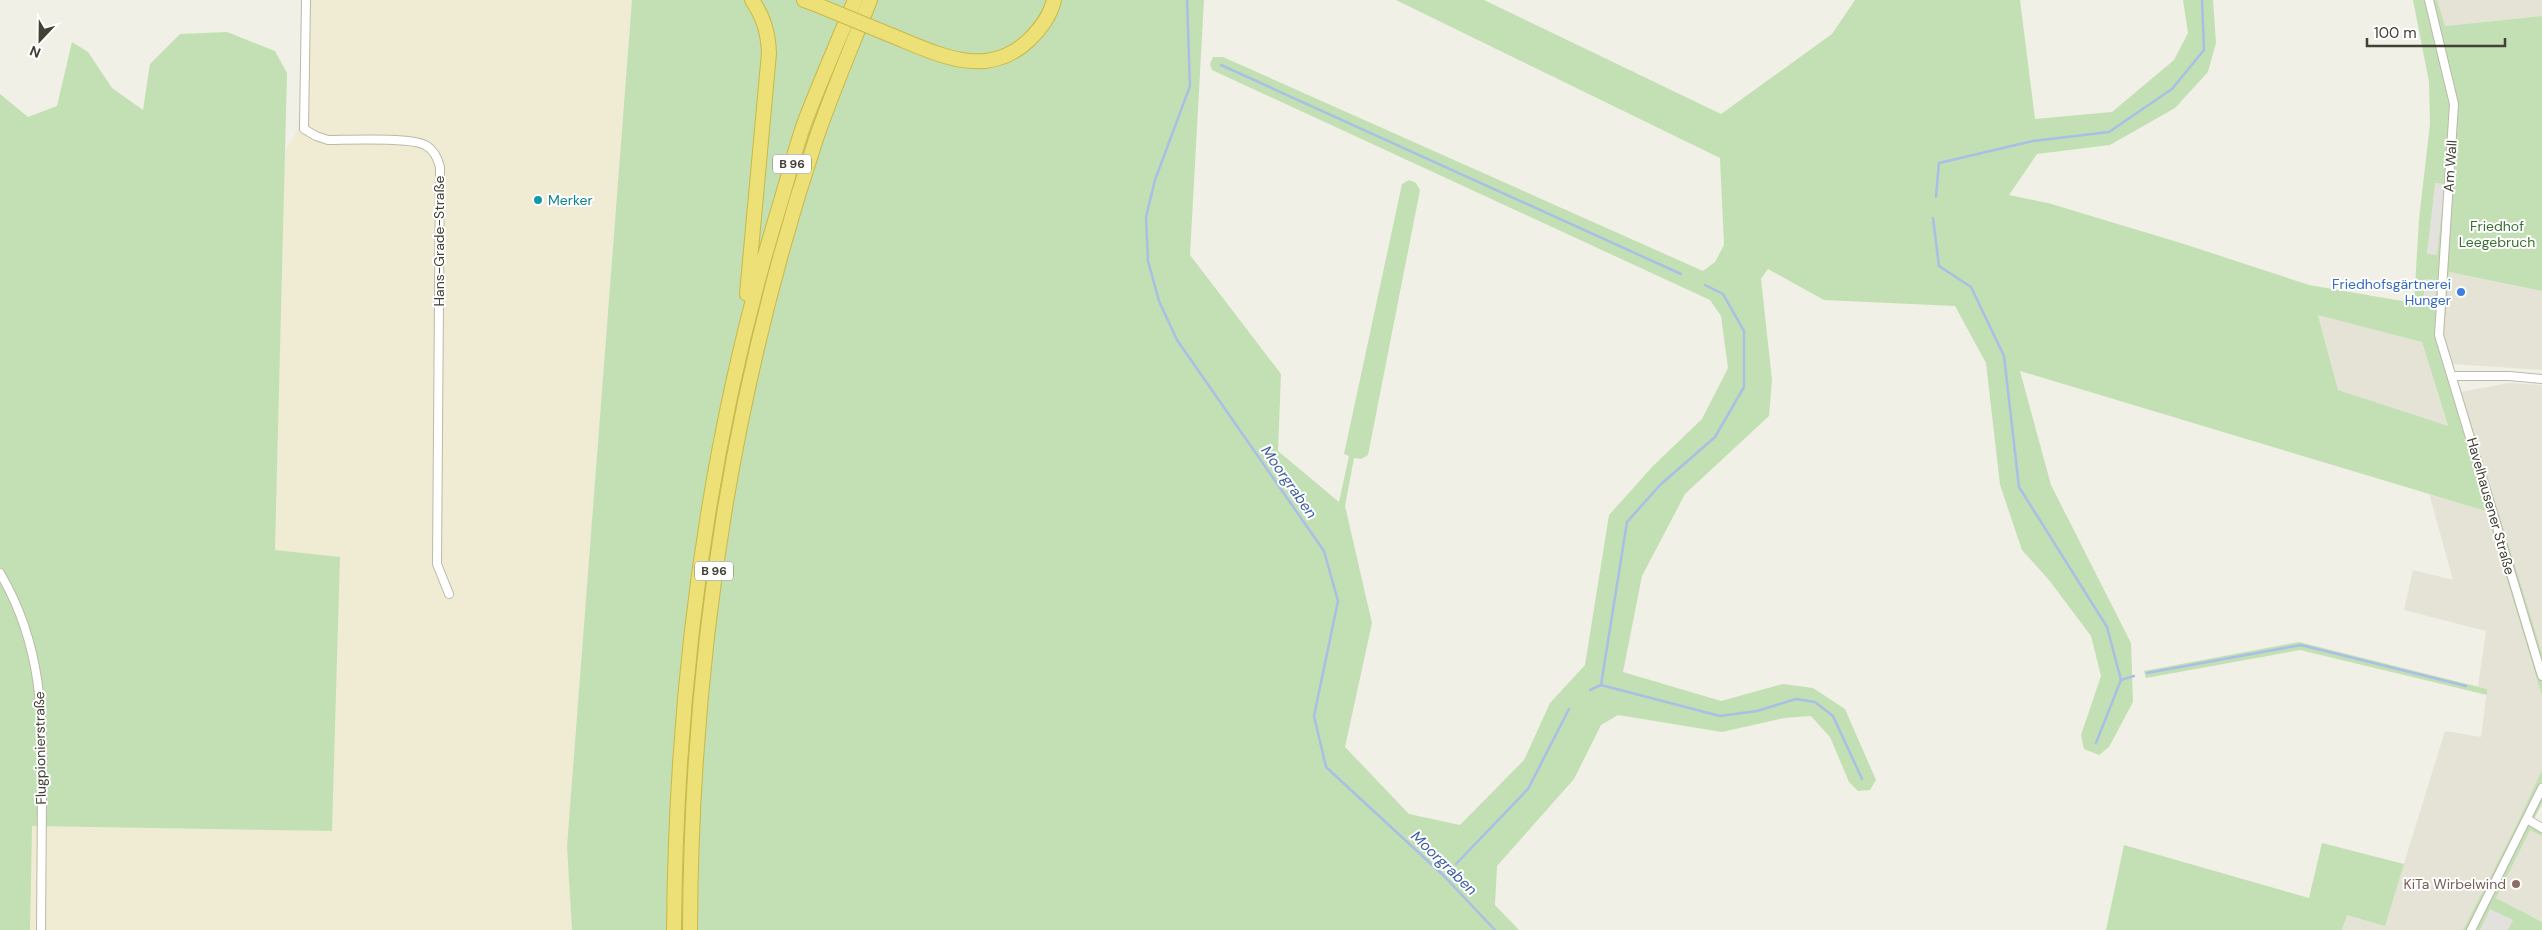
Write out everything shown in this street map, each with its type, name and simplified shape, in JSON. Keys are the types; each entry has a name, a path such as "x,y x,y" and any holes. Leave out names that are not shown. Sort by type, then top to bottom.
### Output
{"highway":[{"path":"744,332 769,53 768,34 763,16 752,0"},
{"path":"804,0 888,34 959,59 977,62 993,61 1010,54 1036,33 1049,16 1054,0"},
{"name":"B 96","path":"674,930 681,746 693,610 726,415 744,332 764,257 804,125 855,0"},
{"name":"B 96","path":"690,930 696,747 708,613 740,417 769,298 817,136 870,0"}],"street":[{"name":"Hans-Grade-Straße","path":"306,0 304,129 328,140 408,141 424,144 435,153 440,166 437,564 449,594"},
{"name":"Am Wall","path":"2429,0 2454,104 2439,335"},
{"name":"Havelhausener Straße","path":"2439,335 2542,676"},
{"path":"2452,376 2509,376 2542,379"},
{"name":"Flugpionierstraße","path":"0,574 21,614 32,649 40,694 42,759 41,930"},
{"path":"2471,930 2542,788"},
{"path":"2527,819 2542,828"}],"shaded area":[{"path":"306,0 632,0 567,846 572,930 30,930 31,826 332,831 340,558 275,550 285,151 298,129"},
{"path":"2437,0 2542,0 2542,16 2444,26"},
{"path":"2435,183 2445,184 2437,255 2427,254"},
{"path":"2449,272 2542,291 2542,370 2453,364 2444,336"},
{"path":"2425,279 2437,280 2435,306 2423,305"},
{"path":"2318,314 2422,342 2448,427 2338,390"},
{"path":"2509,383 2542,385 2542,653 2460,392"},
{"path":"2429,493 2486,511 2542,696 2542,770 2463,930 2342,930 2347,915 2385,925 2445,731 2481,737 2487,689 2478,687 2486,631 2404,610 2413,570 2453,580"},
{"path":"2530,829 2542,836 2542,922 2496,898"},
{"path":"2490,909 2513,920 2508,930 2480,930"}],"green space":[{"name":"Friedhof Leegebruch","path":"632,0 1204,0 1190,255 1281,374 1278,451 1339,502 1349,456 1344,454 1402,184 1409,180 1416,183 1420,190 1368,455 1361,459 1354,458 1345,506 1372,623 1345,747 1409,814 1460,825 1524,760 1550,703 1585,665 1609,515 1653,466 1702,419 1728,368 1721,316 1710,300 1212,70 1210,64 1213,57 1223,57 1703,271 1715,262 1724,245 1720,158 1396,0 1484,0 1721,114 1832,34 1855,0 2020,0 2035,119 2112,112 2174,60 2188,33 2183,0 2213,0 2216,43 2208,72 2175,108 2110,145 2037,154 2009,195 2048,203 2184,244 2309,285 2414,303 2419,219 2430,124 2429,82 2413,0 2437,0 2445,26 2542,16 2542,291 2449,272 2444,336 2542,653 2542,696 2486,511 2020,371 2051,485 2131,643 2133,702 2109,747 2099,755 2084,749 2081,735 2101,676 2091,636 2049,580 2022,550 2000,485 1986,363 1955,306 1824,300 1768,269 1761,279 1772,380 1769,416 1685,494 1642,576 1623,672 1721,701 1783,684 1813,688 1845,709 1876,780 1870,790 1858,791 1849,782 1830,737 1811,716 1784,718 1722,732 1618,715 1601,725 1574,779 1497,866 1495,905 1519,930 572,930 567,846","holes":["2318,315 2422,342 2448,426 2338,390"]},
{"path":"227,32 275,51 287,73 275,550 340,557 332,831 32,826 30,930 0,930 0,94 28,117 57,106 72,42 88,52 112,88 143,110 150,64 180,34"},
{"path":"2299,642 2487,689 2487,695 2300,650 2146,678 2144,671"},
{"path":"2542,770 2542,804 2534,819 2542,824 2542,836 2530,830 2496,898 2542,922 2542,930 2463,930 2517,824"},
{"path":"2322,843 2404,864 2385,926 2347,915 2342,930 2106,930 2124,845 2309,898"}],"waterway":[{"name":"Moorgraben","path":"1187,0 1190,86 1155,180 1146,217 1148,261 1159,301 1177,340 1324,551 1338,601 1314,716 1326,767 1444,876 1495,930"},
{"path":"1936,197 1939,163 2033,141 2109,132 2172,89 2204,50 2202,0"},
{"path":"1221,65 1681,274"},
{"path":"1933,218 1939,266 1971,287 2004,356 2019,487 2107,627 2121,680 2096,743"},
{"path":"1590,690 1601,685 1627,522 1660,485 1715,437 1744,387 1744,331 1723,294 1705,285"},
{"path":"2147,673 2301,645 2466,686"},
{"path":"2121,680 2134,676"},
{"path":"1601,685 1720,716 1757,711 1796,699 1815,702 1833,716 1862,779"},
{"path":"1456,864 1528,789 1569,709"}],"place":[{"name":"Merker","path":"538,200"},
{"name":"Friedhofsgärtnerei Hunger","path":"2461,292"},
{"name":"KiTa Wirbelwind","path":"2516,884"}]}
